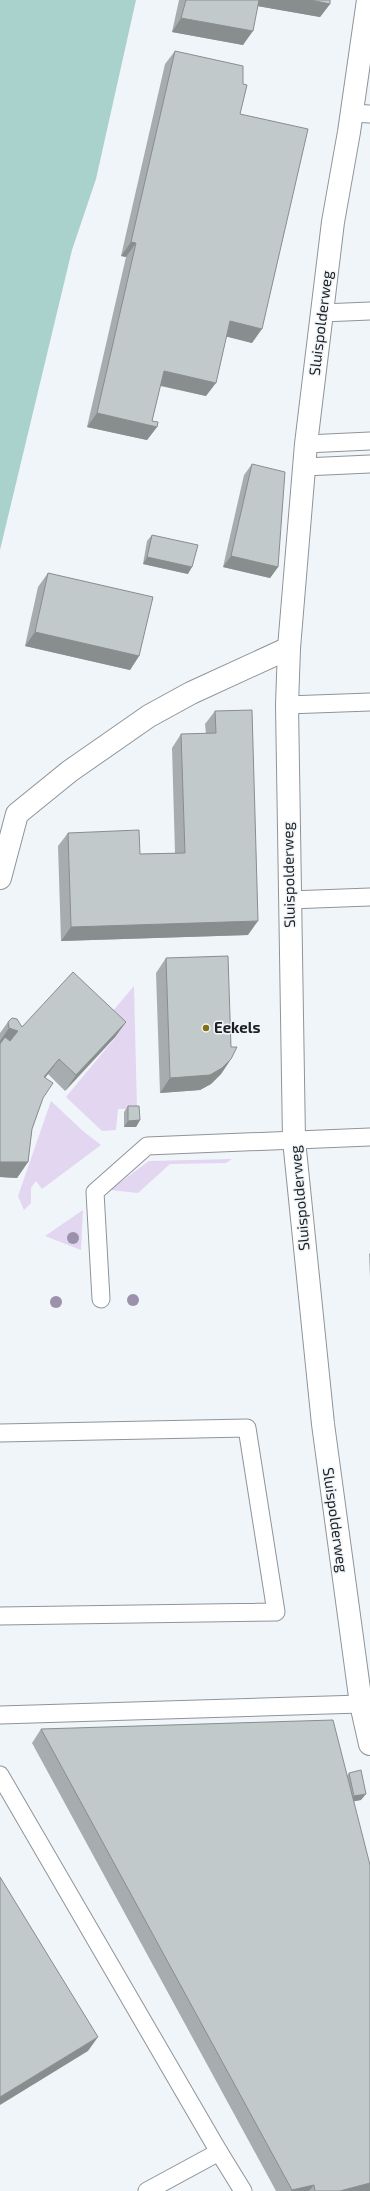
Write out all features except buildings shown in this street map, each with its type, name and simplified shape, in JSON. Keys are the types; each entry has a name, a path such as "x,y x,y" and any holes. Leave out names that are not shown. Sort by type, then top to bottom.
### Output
{"street":[{"name":"Sluispolderweg","path":"368,0 361,113 333,222 306,444 290,648 288,706 289,900 294,1140 323,1424 361,1704 370,1744"},
{"path":"0,878 17,814 70,770 149,716 191,693 290,648"}],"lane":[{"path":"322,313 370,311"},
{"path":"306,444 370,441"},
{"path":"304,467 370,464"},
{"path":"288,706 370,702"},
{"path":"289,900 370,897"},
{"path":"101,1299 95,1192 147,1146 370,1137"},
{"path":"0,1433 247,1428 276,1612 0,1616"},
{"path":"0,1715 361,1704"},
{"path":"0,1775 243,2191"},
{"path":"147,2191 219,2152"}],"shaded area":[{"path":"0,0 136,0 96,179 72,250 0,550"},
{"path":"134,986 137,1109 118,1109 116,1130 102,1131 66,1097 114,1039 101,1025"},
{"path":"51,1101 83,1131 101,1145 42,1189 36,1181 31,1188 31,1203 24,1210 18,1196"},
{"path":"232,1159 226,1163 170,1164 138,1193 110,1190 149,1161"},
{"path":"83,1210 81,1250 45,1236"}],"place":[{"name":"Eekels","path":"206,1028"}]}
